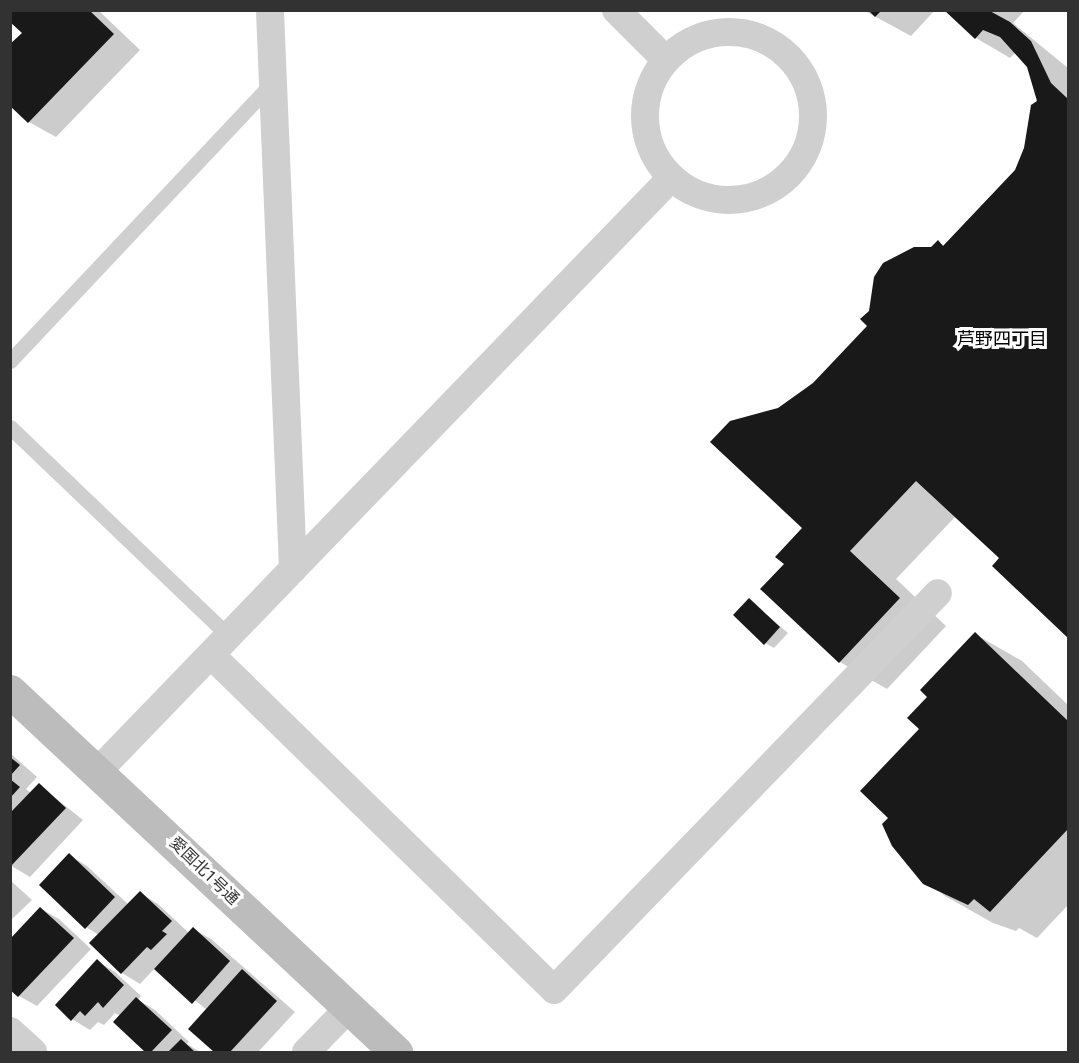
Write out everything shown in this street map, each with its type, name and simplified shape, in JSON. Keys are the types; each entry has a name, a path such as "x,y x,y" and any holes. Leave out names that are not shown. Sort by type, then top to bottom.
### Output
{"street":[{"path":"270,10 271,84 293,569"},
{"path":"616,10 665,59"},
{"path":"732,31 766,39 793,60 810,89 814,119 808,147 791,174 769,191 731,201 701,196 671,178 650,147 644,118 650,83 665,59 696,37 732,31"},
{"path":"99,770 671,178"},
{"path":"221,646 554,990 938,593"},
{"name":"愛国北1号通","path":"10,691 99,770 396,1053"},
{"path":"306,1053 348,1009"},
{"path":"10,1031 33,1053"}],"lane":[{"path":"10,361 271,84"},
{"path":"10,427 221,646"}],"building":[{"path":"10,10 89,10 114,34 28,123 10,106 10,44 22,33 10,22"},
{"path":"868,10 882,10 875,17"},
{"path":"944,10 988,10 1010,22 1031,41 1051,83 1068,99 1068,638 992,566 999,558 916,481 850,551 900,598 839,663 760,589 784,564 775,557 802,528 710,442 730,421 778,408 813,383 867,326 860,319 869,311 874,277 883,263 914,247 931,247 938,240 943,246 1015,170 1024,148 1031,105 1037,101 1027,67 1000,37 983,30 975,39"},
{"path":"749,598 780,627 764,645 733,615"},
{"path":"975,632 1068,721 1068,829 990,912 974,899 968,905 923,884 892,846 882,824 888,818 860,791 919,729 907,718 927,697 920,690"},
{"path":"10,757 20,765 10,776"},
{"path":"10,779 20,787 10,798"},
{"path":"39,783 66,808 10,867 10,813"},
{"path":"69,853 115,897 85,929 39,885"},
{"path":"140,891 172,921 162,931 167,934 151,950 147,947 121,974 89,943"},
{"path":"40,907 74,938 18,997 10,990 10,939"},
{"path":"193,927 230,961 192,1004 154,969"},
{"path":"97,959 124,985 103,1008 98,1002 85,1016 80,1011 71,1021 55,1005"},
{"path":"242,969 277,1001 230,1052 214,1052 188,1029"},
{"path":"136,997 172,1030 151,1052 145,1052 113,1022"},
{"path":"181,1039 195,1052 168,1052"}],"district":[{"name":"芦野四丁目","path":"1002,339"}]}
